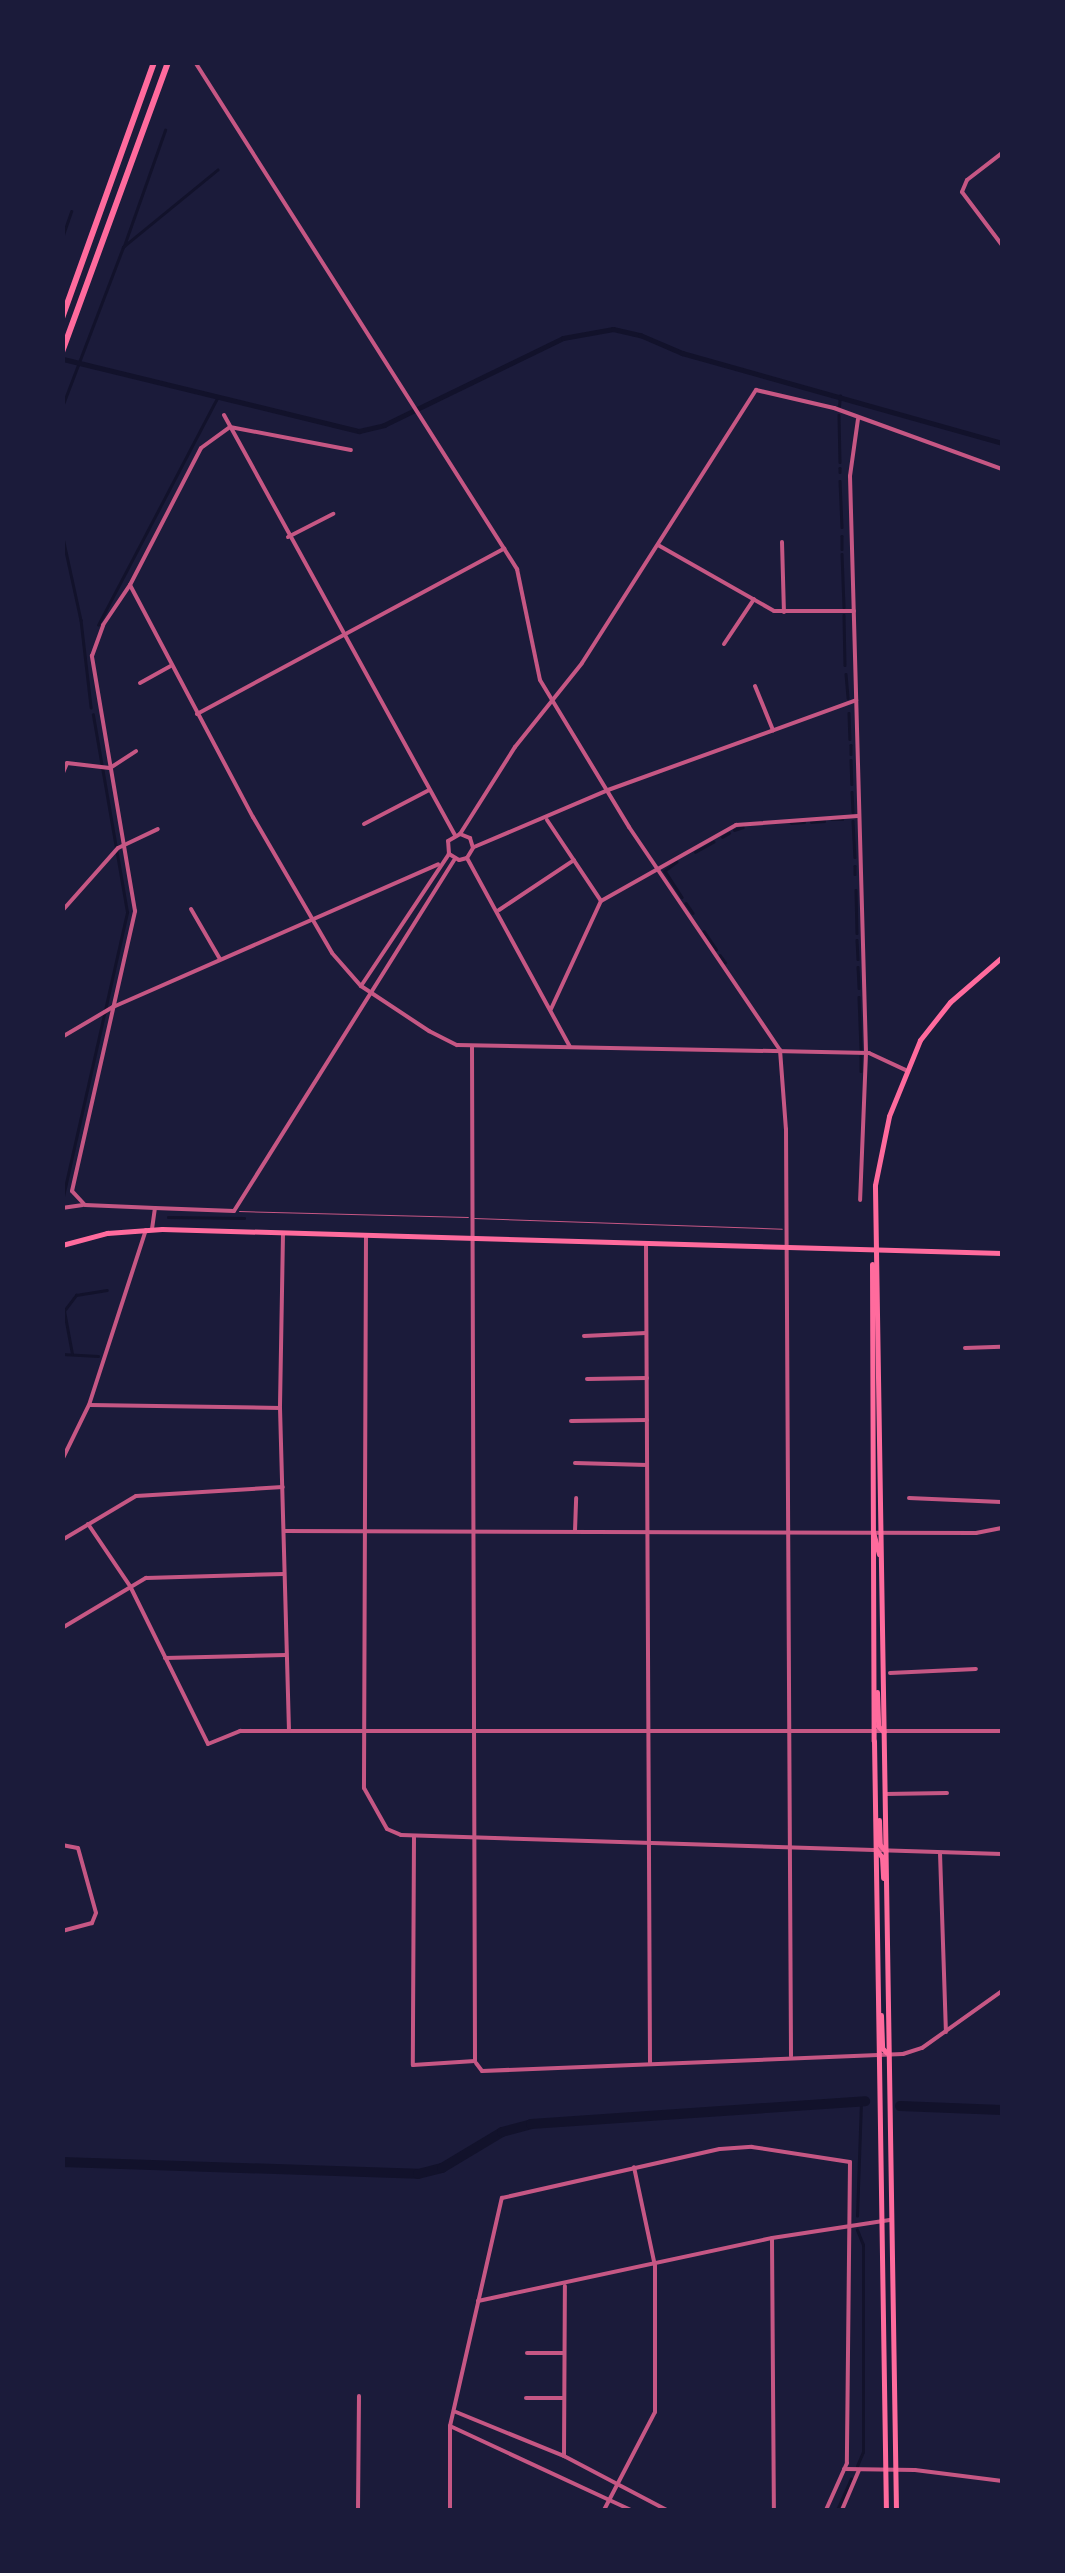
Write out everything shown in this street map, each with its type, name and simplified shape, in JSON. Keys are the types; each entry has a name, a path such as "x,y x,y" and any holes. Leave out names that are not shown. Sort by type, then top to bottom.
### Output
{"highway":[{"path":"62,318 154,62"},
{"path":"62,352 168,62"}],"main road":[{"path":"892,2511 884,2412 872,1531 874,1249 879,1156 904,1070 926,1031 950,1002 1002,957"},
{"path":"62,1246 149,1230 1002,1254"},
{"path":"874,1249 883,1591 892,2511"},
{"path":"872,1477 876,1526 882,1532"},
{"path":"872,1531 879,1542 883,1591"},
{"path":"874,1674 878,1726 884,1732"},
{"path":"874,1732 881,1737 885,1791"},
{"path":"876,1792 880,1846 886,1851"},
{"path":"876,1851 882,1857 886,1911"},
{"path":"878,1993 882,2048 888,2053"},
{"path":"878,2053 885,2060 888,2106"},
{"path":"881,2220 888,2228 891,2274"},
{"path":"884,2412 889,2460 894,2470"}],"street":[{"path":"195,62 521,577 534,669 659,870 780,1050 785,1080 790,1530 791,2056"},
{"path":"1002,152 967,180 962,192 1002,245"},
{"path":"62,1208 85,1205 234,1211 372,994 452,857 448,841 458,834 550,697 582,663 756,390 834,408 940,443 1002,469"},
{"path":"224,415 429,790 458,834 470,838 473,848"},
{"path":"858,419 850,476 866,1052 860,1200"},
{"path":"85,1205 74,1197 74,1176 135,911 92,656 102,625 130,584 202,448 230,427 351,450"},
{"path":"288,537 333,514"},
{"path":"782,542 784,612"},
{"path":"658,545 784,612 854,610"},
{"path":"198,714 504,549"},
{"path":"130,584 171,666 332,953 361,986 428,1031 457,1044 472,1045 866,1052 904,1070"},
{"path":"724,644 754,599"},
{"path":"140,684 171,666"},
{"path":"755,686 772,730"},
{"path":"467,858 473,848 547,820 608,790 856,700"},
{"path":"62,775 66,764 110,768 136,751"},
{"path":"364,824 429,790"},
{"path":"552,1009 601,902 736,825 858,816"},
{"path":"547,820 601,902"},
{"path":"62,912 118,848 158,829"},
{"path":"62,1037 114,1007 312,918 452,857 467,858"},
{"path":"467,858 570,1047"},
{"path":"497,911 574,860"},
{"path":"361,986 438,864"},
{"path":"191,909 220,959"},
{"path":"472,1045 474,2062 482,2071 914,2053 1002,1992"},
{"path":"62,1460 89,1405 155,1208"},
{"path":"282,1234 280,1408 290,1731"},
{"path":"366,1235 364,1788 387,1829 414,1836 1002,1854"},
{"path":"646,1243 650,2064"},
{"path":"1002,1264 1002,1552"},
{"path":"584,1336 646,1333"},
{"path":"965,1348 1001,1347"},
{"path":"587,1378 647,1378"},
{"path":"89,1405 280,1408"},
{"path":"571,1421 647,1420"},
{"path":"575,1463 648,1464"},
{"path":"62,1540 150,1492 282,1487"},
{"path":"575,1531 576,1498"},
{"path":"909,1498 1001,1502"},
{"path":"88,1524 130,1586 208,1744 240,1731 1002,1731"},
{"path":"284,1531 976,1533 1002,1528"},
{"path":"62,1628 130,1586 162,1575 285,1574"},
{"path":"165,1658 286,1655"},
{"path":"890,1673 976,1670"},
{"path":"885,1791 947,1794"},
{"path":"414,1836 413,2065 474,2062"},
{"path":"62,1845 78,1848 96,1914 92,1922 62,1932"},
{"path":"940,1854 946,2032"},
{"path":"450,2510 450,2426 502,2198 634,2167 752,2147 850,2162 844,2468 826,2510"},
{"path":"604,2510 656,2412 655,2266 634,2167"},
{"path":"478,2301 772,2238 890,2220"},
{"path":"772,2238 774,2510"},
{"path":"564,2456 565,2285"},
{"path":"528,2353 564,2353"},
{"path":"358,2510 359,2396"},
{"path":"526,2398 564,2398"},
{"path":"456,2412 564,2456 667,2510"},
{"path":"450,2426 630,2510"},
{"path":"844,2468 1002,2480"},
{"path":"842,2510 859,2470"}],"lane":[{"path":"234,1211 786,1229"}],"waterway":[{"path":"124,246 165,130"},
{"path":"62,407 123,247 217,170"},
{"path":"62,238 71,212"},
{"path":"63,359 359,431 384,425 563,338 613,329 640,335 682,353 1002,443"},
{"path":"839,406 840,396"},
{"path":"98,625 217,398"},
{"path":"839,415 840,462"},
{"path":"840,481 842,527"},
{"path":"62,533 81,620 91,707"},
{"path":"842,536 842,549"},
{"path":"842,554 844,607"},
{"path":"844,615 845,665"},
{"path":"846,674 848,698"},
{"path":"849,713 850,739"},
{"path":"62,1201 127,912 93,715"},
{"path":"851,745 851,754"},
{"path":"851,760 852,784"},
{"path":"852,792 853,812"},
{"path":"832,820 843,820"},
{"path":"811,822 824,821"},
{"path":"853,821 855,857"},
{"path":"791,823 804,822"},
{"path":"734,830 743,827"},
{"path":"722,837 729,833"},
{"path":"695,852 713,842"},
{"path":"677,862 665,871 682,897"},
{"path":"855,866 855,874"},
{"path":"856,890 857,933"},
{"path":"686,903 693,913"},
{"path":"704,931 716,949"},
{"path":"857,940 858,959"},
{"path":"720,955 725,962"},
{"path":"858,967 859,988"},
{"path":"859,997 861,1049"},
{"path":"861,1056 861,1071"},
{"path":"168,1217 244,1218"},
{"path":"72,1354 64,1311 76,1295 107,1290"},
{"path":"62,1354 98,1356"},
{"path":"857,2216 861,2101"},
{"path":"62,2162 418,2174 442,2168 502,2132 531,2124 865,2101"},
{"path":"900,2106 1002,2110"},
{"path":"857,2230 863,2245 863,2452 857,2466"},
{"path":"837,2510 851,2479"}]}
